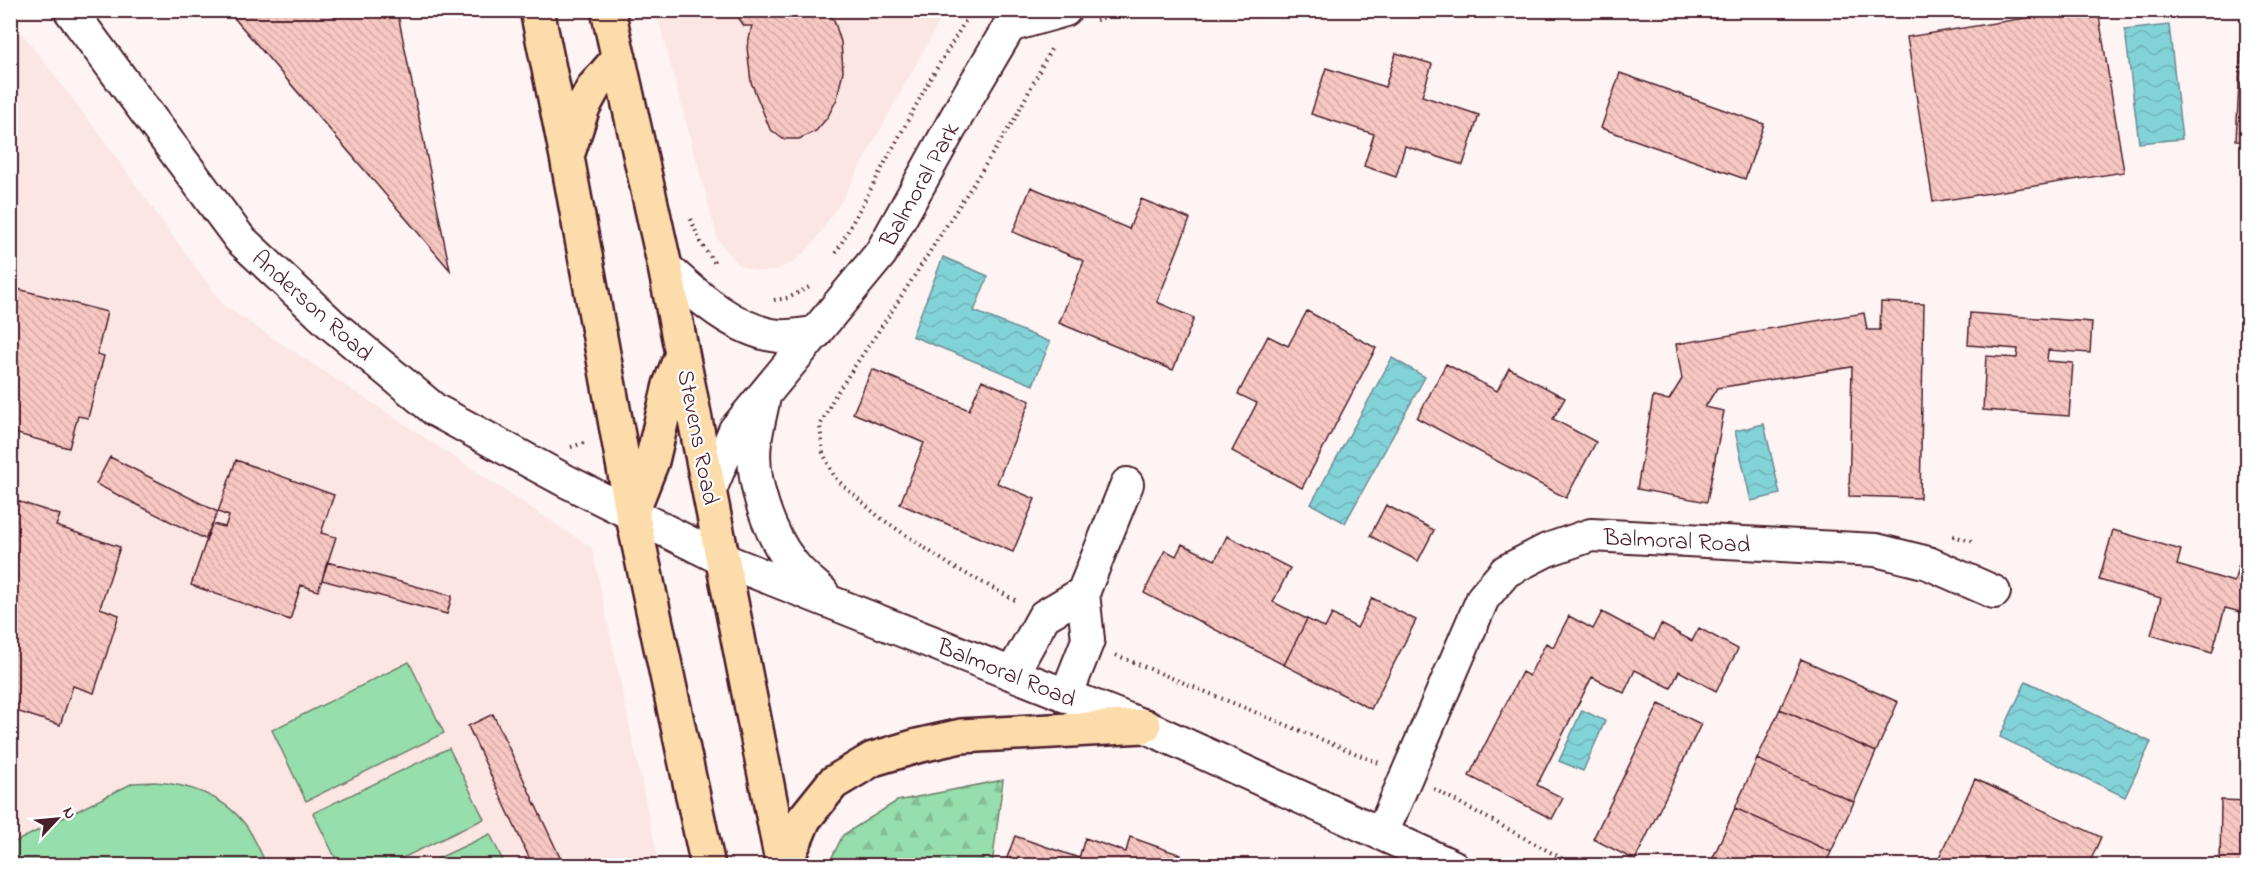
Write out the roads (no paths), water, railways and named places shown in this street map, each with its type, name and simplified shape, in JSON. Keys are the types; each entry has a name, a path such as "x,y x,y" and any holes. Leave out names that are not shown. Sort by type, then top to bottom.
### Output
{"main road":[{"path":"537,10 567,157 632,512 708,866"},
{"name":"Stevens Road","path":"608,10 665,267 783,866"},
{"path":"567,157 583,107 594,87 619,58"},
{"path":"632,512 652,461 670,385 682,354"},
{"path":"783,866 804,819 833,783 873,759 961,736 1144,726"}],"street":[{"name":"Anderson Road","path":"70,10 240,239 330,323 435,410 566,481 632,512"},
{"name":"Balmoral Park","path":"710,490 735,430 881,253 1014,18 1065,10"},
{"path":"665,267 718,312 745,326 778,336 816,333"},
{"path":"765,393 754,443 756,474 772,531 792,564 833,603"},
{"path":"1066,696 1088,640 1083,593 1127,484"},
{"name":"Balmoral Road","path":"632,512 724,560 1144,726 1382,832 1452,866"},
{"name":"Balmoral Road","path":"1382,832 1483,598 1506,571 1547,550 1591,535 1876,550 1928,563 1994,592"},
{"path":"1012,674 1044,616 1083,593"}],"water":[{"path":"2169,25 2182,139 2139,143 2125,30"},
{"path":"943,257 988,276 974,311 1050,342 1033,385 912,336"},
{"path":"1392,358 1425,377 1345,523 1311,504"},
{"path":"1764,424 1780,494 1751,501 1735,431"},
{"path":"2026,681 2151,742 2125,797 2000,737"},
{"path":"1582,710 1605,721 1583,771 1559,761"}]}
